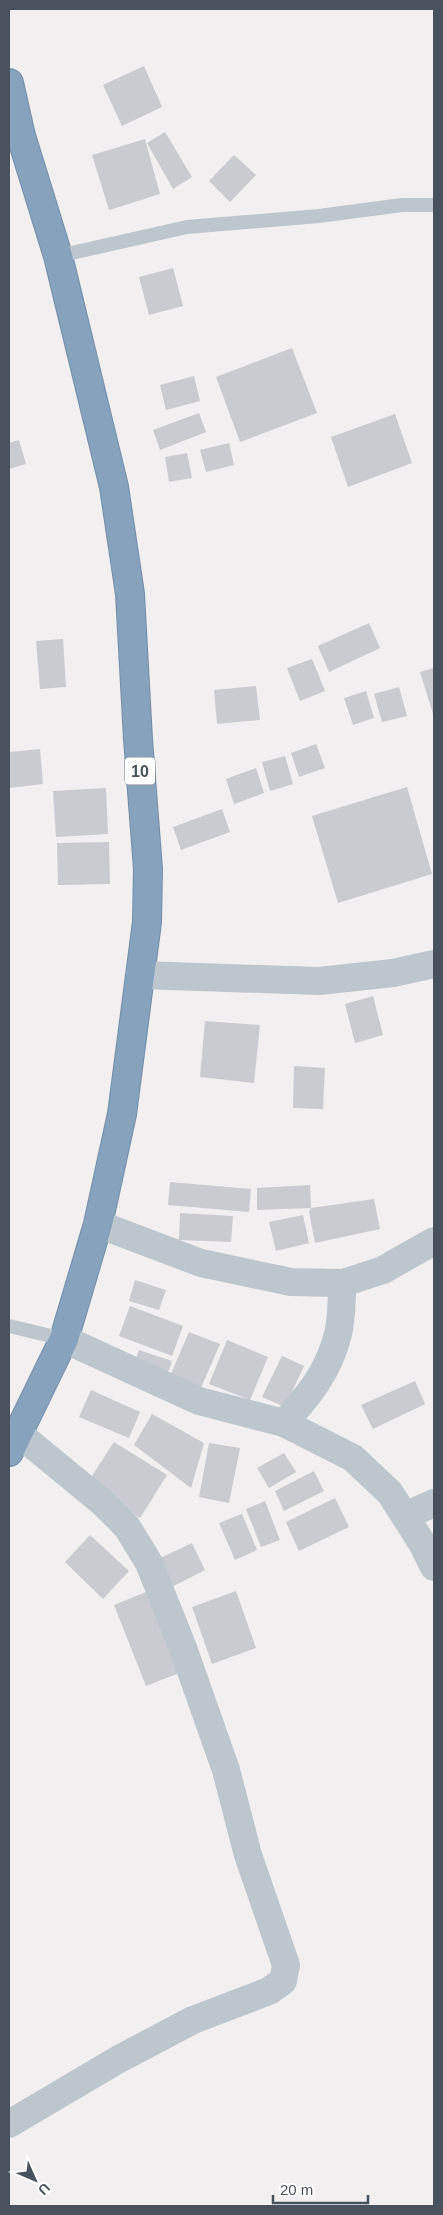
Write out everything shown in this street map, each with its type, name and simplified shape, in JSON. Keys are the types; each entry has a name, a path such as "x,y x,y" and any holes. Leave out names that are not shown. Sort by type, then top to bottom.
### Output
{"highway":[{"name":"10","path":"9,83 20,136 58,256 114,487 130,594 148,869 147,922 122,1114 98,1224 64,1339 14,1443"}],"street":[{"path":"140,975 319,981 393,973 434,964"},
{"path":"98,1224 201,1263 292,1282 343,1283 383,1270 434,1241"},
{"path":"284,1423 312,1391 332,1354 338,1332 343,1283"},
{"path":"64,1339 199,1401 284,1423 353,1458 390,1493 434,1567"},
{"path":"9,2124 119,2059 193,2020 269,1991 283,1981 286,1965 248,1855 226,1770 183,1648 149,1563 127,1527 103,1503 14,1443"},
{"path":"405,1516 434,1503"}],"lane":[{"path":"58,256 187,227 319,216 402,204 434,205"},
{"path":"9,1326 64,1339"}],"building":[{"path":"144,66 162,107 122,126 103,85"},
{"path":"165,132 192,177 173,189 147,143"},
{"path":"145,139 160,194 109,210 92,155"},
{"path":"234,155 256,175 230,202 209,181"},
{"path":"173,268 183,306 149,315 139,277"},
{"path":"292,348 317,413 240,442 216,377"},
{"path":"194,376 200,401 166,410 160,385"},
{"path":"199,413 206,432 160,450 153,430"},
{"path":"395,414 412,463 348,487 331,437"},
{"path":"19,440 26,464 9,469 9,443"},
{"path":"229,443 234,465 206,472 200,450"},
{"path":"187,453 192,478 169,482 165,457"},
{"path":"369,623 380,648 329,672 318,646"},
{"path":"63,639 66,687 40,689 36,641"},
{"path":"312,659 325,691 300,701 287,668"},
{"path":"434,668 434,717 420,672"},
{"path":"256,686 260,720 217,724 214,690"},
{"path":"399,687 407,716 382,722 374,694"},
{"path":"366,691 374,718 353,725 344,698"},
{"path":"316,744 325,768 299,777 291,753"},
{"path":"40,749 43,784 9,788 9,752"},
{"path":"285,756 293,784 270,791 262,762"},
{"path":"256,768 264,793 234,804 226,779"},
{"path":"407,787 432,874 338,903 312,816"},
{"path":"106,788 108,834 56,837 53,791"},
{"path":"222,809 230,832 181,850 173,827"},
{"path":"109,842 110,884 58,885 57,843"},
{"path":"373,996 383,1035 355,1043 345,1004"},
{"path":"205,1021 260,1025 254,1083 200,1077"},
{"path":"294,1066 325,1068 323,1109 293,1108"},
{"path":"170,1182 251,1189 249,1212 168,1205"},
{"path":"310,1185 311,1208 257,1210 257,1188"},
{"path":"374,1199 380,1229 315,1243 309,1212 311,1208"},
{"path":"180,1213 233,1216 231,1242 179,1240"},
{"path":"303,1215 309,1243 276,1251 269,1222"},
{"path":"135,1280 166,1290 159,1310 129,1301"},
{"path":"130,1306 183,1326 172,1356 119,1336"},
{"path":"189,1332 220,1344 201,1388 170,1376"},
{"path":"227,1340 268,1357 250,1400 209,1384"},
{"path":"139,1350 172,1361 166,1378 133,1367"},
{"path":"282,1356 304,1366 285,1407 262,1397"},
{"path":"415,1381 425,1404 373,1429 361,1405"},
{"path":"91,1390 140,1412 129,1438 79,1417"},
{"path":"152,1414 204,1443 191,1488 134,1445"},
{"path":"114,1442 167,1475 140,1518 86,1485"},
{"path":"209,1443 240,1448 229,1503 199,1497"},
{"path":"284,1453 296,1472 269,1488 257,1468"},
{"path":"314,1471 324,1491 284,1511 275,1491"},
{"path":"335,1498 349,1527 299,1551 286,1522"},
{"path":"265,1501 280,1540 261,1547 246,1509"},
{"path":"242,1514 257,1550 235,1560 219,1523"},
{"path":"90,1535 129,1571 103,1599 65,1562"},
{"path":"192,1543 205,1570 170,1588 156,1560"},
{"path":"236,1591 256,1648 212,1664 192,1607"},
{"path":"146,1592 179,1673 146,1686 114,1605"}]}
